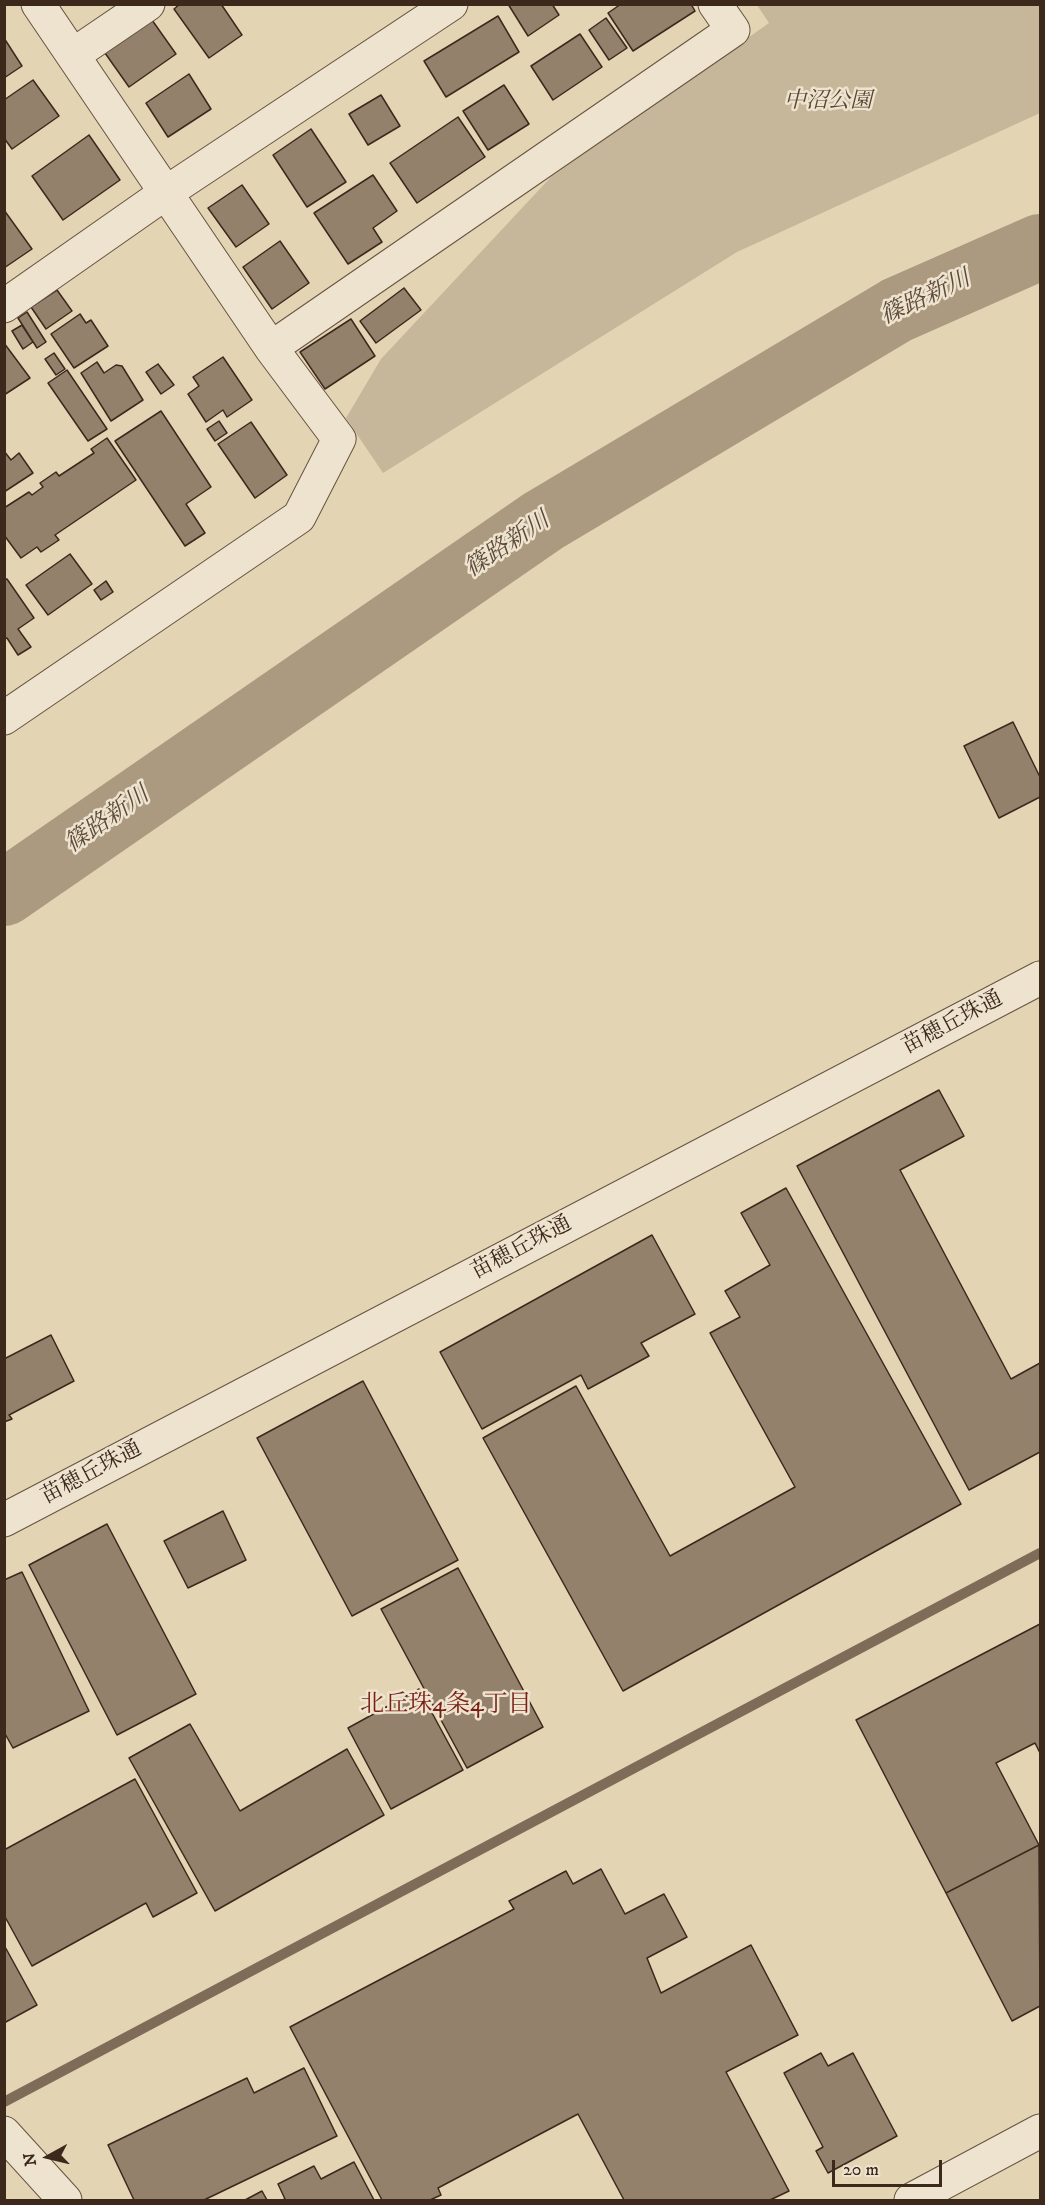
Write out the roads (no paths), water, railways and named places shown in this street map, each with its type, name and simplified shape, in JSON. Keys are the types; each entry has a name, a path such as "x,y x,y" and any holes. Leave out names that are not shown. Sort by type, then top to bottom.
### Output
{"street":[{"path":"4,718 299,517 339,439 271,348 38,4"},
{"path":"73,55 148,4"},
{"path":"4,306 167,192 451,4"},
{"path":"271,348 733,30 715,4"},
{"name":"苗穂丘珠通","path":"4,1520 1041,978"},
{"path":"911,2200 1041,2131"},
{"path":"6,2135 65,2200"}],"waterway":[{"name":"篠路新川","path":"4,893 543,521 897,310 1040,247"},
{"path":"4,2102 1040,1553"}],"district":[{"name":"北丘珠4条4丁目","path":"446,1706"}],"park label":[{"name":"中沼公園","path":"828,102"}]}
